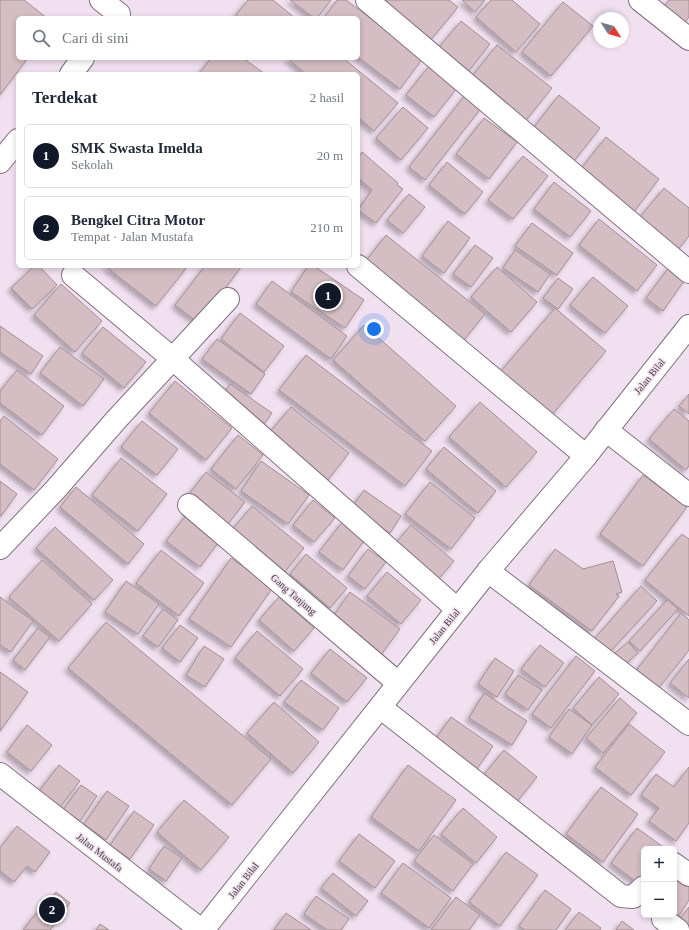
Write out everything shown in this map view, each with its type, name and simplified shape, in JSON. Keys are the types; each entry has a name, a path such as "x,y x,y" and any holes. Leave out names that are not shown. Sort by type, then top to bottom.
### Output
{"street":[{"path":"101,0 121,11"},
{"path":"367,0 689,272"},
{"path":"640,0 689,39"},
{"path":"73,72 82,60"},
{"path":"360,268 586,456"},
{"path":"73,275 457,609"},
{"path":"0,548 55,490 116,420 228,299"},
{"name":"Jalan Bilal","path":"202,930 488,570 586,456 689,326"},
{"path":"606,430 689,495"},
{"name":"Gang Tanjung","path":"189,505 398,683"},
{"path":"488,570 689,724"},
{"path":"380,707 621,896 633,897 641,890"},
{"name":"Jalan Mustafa","path":"0,774 202,930"},
{"path":"677,866 689,875"}],"building":[{"path":"0,0 24,0 44,16 16,16 16,60 26,60 0,95"},
{"path":"248,0 273,0 293,16 237,16 236,15"},
{"path":"290,0 331,0 319,16 311,16"},
{"path":"337,0 346,0 423,58 400,89 360,59 360,16 325,16"},
{"path":"376,0 449,0 458,7 429,42"},
{"path":"462,0 485,0 475,12"},
{"path":"491,0 512,0 540,24 516,52 476,17"},
{"path":"669,0 689,0 689,17 681,27 661,11"},
{"path":"563,2 593,26 551,76 522,52"},
{"path":"461,21 490,44 464,77 434,53"},
{"path":"497,45 552,88 523,124 468,81"},
{"path":"210,60 246,60 262,72 200,72"},
{"path":"289,60 345,60 398,103 374,131 360,119 360,72 304,72"},
{"path":"429,66 457,88 434,117 406,95"},
{"path":"466,94 482,107 425,180 409,167"},
{"path":"559,95 600,128 571,165 530,132"},
{"path":"403,107 428,128 401,160 376,138"},
{"path":"484,118 517,142 489,179 456,154"},
{"path":"606,137 659,179 633,213 580,170"},
{"path":"362,152 403,189 376,223 360,211 360,207 372,190 360,180 360,155"},
{"path":"523,156 548,176 513,219 488,200"},
{"path":"447,162 483,192 465,214 429,185"},
{"path":"554,182 591,211 570,237 534,209"},
{"path":"664,188 689,208 689,236 673,256 634,224"},
{"path":"409,194 425,207 403,233 387,220"},
{"path":"599,219 657,265 637,291 579,245"},
{"path":"448,221 470,238 444,273 422,256"},
{"path":"532,223 573,253 557,275 515,246"},
{"path":"386,235 485,314 464,340 365,262"},
{"path":"475,245 493,258 471,287 453,274"},
{"path":"515,250 550,274 538,292 503,268"},
{"path":"670,266 686,278 663,311 646,298"},
{"path":"497,267 537,302 511,332 471,297"},
{"path":"32,268 41,268 57,285 32,309 11,288"},
{"path":"108,268 186,268 156,306"},
{"path":"203,268 240,268 199,323 175,305"},
{"path":"307,268 317,268 364,300 345,328 291,292"},
{"path":"593,277 628,306 605,333 570,305"},
{"path":"558,278 573,289 558,309 543,298"},
{"path":"272,281 347,336 331,359 256,304"},
{"path":"61,284 102,321 75,352 34,315"},
{"path":"555,308 606,351 551,416 500,372"},
{"path":"240,313 284,346 264,372 221,339"},
{"path":"364,325 456,406 425,441 333,360"},
{"path":"0,326 43,356 31,374 0,352"},
{"path":"103,327 146,362 124,388 82,353"},
{"path":"217,339 265,374 251,394 202,359"},
{"path":"60,347 104,379 83,406 40,373"},
{"path":"306,355 432,451 405,486 279,390"},
{"path":"17,370 64,406 42,435 0,403 0,391"},
{"path":"175,381 232,428 206,460 149,413"},
{"path":"230,384 272,413 262,427 221,397"},
{"path":"689,394 689,414 679,406"},
{"path":"480,402 537,452 506,487 449,437"},
{"path":"291,407 349,453 327,481 269,433"},
{"path":"674,409 689,421 689,466 686,470 649,439"},
{"path":"4,416 58,459 34,490 0,464 0,421"},
{"path":"142,421 178,449 157,475 121,447"},
{"path":"238,435 263,455 236,489 211,469"},
{"path":"444,447 496,491 478,513 426,469"},
{"path":"121,458 167,494 138,531 92,495"},
{"path":"261,461 309,495 288,524 241,491"},
{"path":"206,472 245,502 225,528 186,498"},
{"path":"643,475 687,507 643,566 600,534"},
{"path":"0,481 17,494 1,516 0,516"},
{"path":"430,482 475,518 451,549 405,514"},
{"path":"76,487 144,544 128,564 60,507"},
{"path":"364,490 401,516 390,533 352,507"},
{"path":"313,500 335,518 314,542 293,525"},
{"path":"252,506 304,548 283,574 230,532"},
{"path":"191,509 224,535 200,567 166,541"},
{"path":"343,521 366,538 343,570 319,552"},
{"path":"411,525 454,561 435,583 392,547"},
{"path":"55,527 113,580 94,600 36,548"},
{"path":"682,534 689,539 689,616 645,580"},
{"path":"368,549 386,562 365,589 348,576"},
{"path":"555,549 583,569 613,561 622,592 616,594 619,596 592,631 529,585"},
{"path":"161,550 204,583 179,616 136,583"},
{"path":"306,554 347,588 330,608 290,574"},
{"path":"231,558 273,587 231,647 189,619"},
{"path":"42,560 92,604 59,641 9,597"},
{"path":"387,572 421,600 401,624 367,596"},
{"path":"126,581 159,604 138,634 105,612"},
{"path":"641,586 657,601 610,652 595,638"},
{"path":"350,592 400,629 378,659 329,622"},
{"path":"0,597 33,621 11,652 0,645"},
{"path":"279,597 314,628 294,651 259,620"},
{"path":"667,600 678,609 640,651 629,641"},
{"path":"163,609 178,620 158,647 143,636"},
{"path":"681,613 689,620 689,650 658,689 635,672"},
{"path":"106,622 271,759 232,805 68,668"},
{"path":"180,625 198,638 180,662 162,648"},
{"path":"38,628 50,637 25,670 13,660"},
{"path":"257,631 303,669 280,696 235,658"},
{"path":"628,642 638,653 623,666 613,655"},
{"path":"540,645 564,663 545,687 521,669"},
{"path":"204,646 224,659 205,687 186,675"},
{"path":"330,649 367,678 347,702 311,673"},
{"path":"576,656 595,671 551,728 532,714"},
{"path":"495,658 514,671 497,697 478,684"},
{"path":"689,659 689,698 670,683"},
{"path":"0,672 28,692 0,731"},
{"path":"518,675 542,690 528,710 505,694"},
{"path":"599,677 619,694 592,725 573,708"},
{"path":"301,680 339,708 323,730 284,702"},
{"path":"484,693 527,721 512,745 469,718"},
{"path":"620,698 637,713 603,753 586,738"},
{"path":"274,702 319,742 293,773 247,733"},
{"path":"569,709 592,725 572,754 549,737"},
{"path":"451,717 493,746 474,773 432,744"},
{"path":"629,724 665,752 631,795 595,767"},
{"path":"27,725 52,745 31,771 7,752"},
{"path":"504,750 537,777 515,804 482,777"},
{"path":"59,765 80,781 56,812 35,796"},
{"path":"408,765 456,800 419,851 371,817"},
{"path":"689,767 689,823 676,841 649,821 659,808 641,795 656,774 674,787"},
{"path":"81,785 97,796 80,821 63,810"},
{"path":"601,787 638,814 603,862 566,834"},
{"path":"107,791 129,806 106,840 84,824"},
{"path":"184,800 229,837 201,870 157,832"},
{"path":"463,808 497,837 476,863 441,834"},
{"path":"134,811 154,825 130,859 110,845"},
{"path":"17,826 50,852 35,872 27,866 14,882 0,871 0,848"},
{"path":"637,828 662,846 641,846 641,885 611,863"},
{"path":"359,834 395,861 375,888 339,861"},
{"path":"434,835 473,864 453,891 414,861"},
{"path":"164,846 182,858 166,881 149,869"},
{"path":"506,852 538,875 500,926 469,902"},
{"path":"403,863 451,898 429,928 381,893"},
{"path":"333,873 368,901 356,916 321,888"},
{"path":"677,877 689,885 689,900 677,918"},
{"path":"545,890 571,909 556,930 525,930 519,926"},
{"path":"56,892 70,903 50,930 23,930 34,916"},
{"path":"316,896 349,919 341,930 327,930 304,914"},
{"path":"456,897 480,915 469,930 431,930"},
{"path":"689,907 689,926 680,919"},
{"path":"579,912 601,928 600,930 565,930"},
{"path":"286,913 311,930 274,930"},
{"path":"622,921 634,930 616,930"},
{"path":"100,924 109,930 96,930"}],"place":[{"name":"SMK Swasta Imelda","path":"328,296"},
{"name":"Bengkel Citra Motor","path":"52,910"}]}
